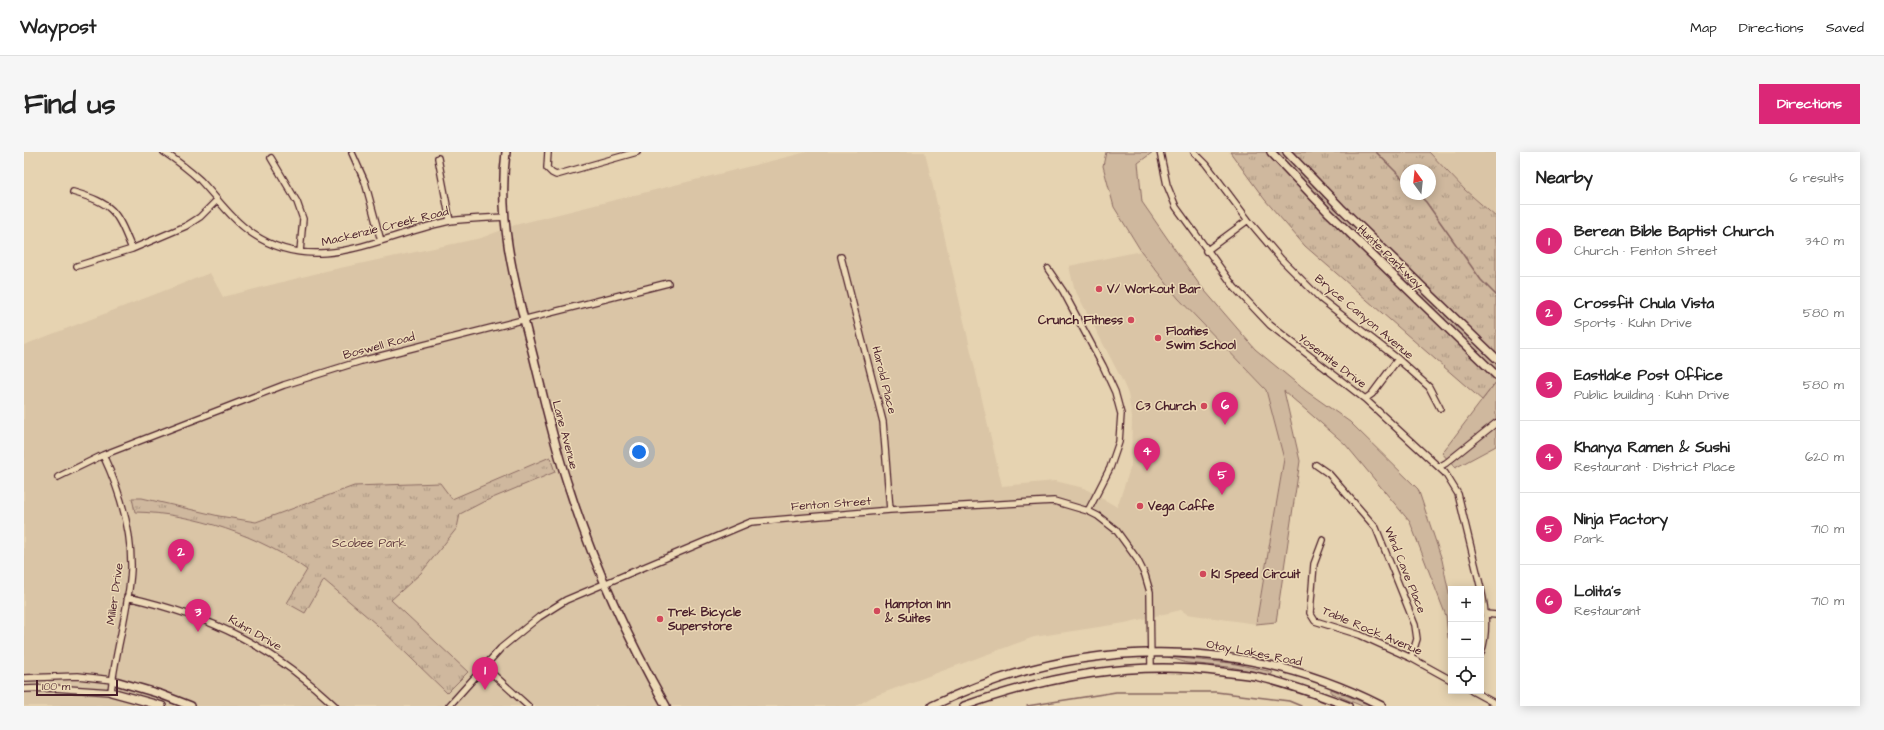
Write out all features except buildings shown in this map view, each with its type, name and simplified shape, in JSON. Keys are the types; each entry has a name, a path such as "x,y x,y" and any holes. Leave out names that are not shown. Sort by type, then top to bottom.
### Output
{"main road":[{"name":"Lane Avenue","path":"506,152 502,190 515,283 568,486 621,623 666,706"},
{"name":"Hunte Parkway","path":"1271,152 1329,213 1496,375"},
{"name":"Hunte Parkway","path":"1287,152 1341,208 1496,358"},
{"name":"Otay Lakes Road","path":"932,706 962,692 1002,677 1055,663 1104,655 1152,652 1196,653 1244,660 1302,673 1362,696 1382,706"},
{"name":"Otay Lakes Road","path":"964,706 1008,691 1062,677 1128,668 1192,668 1258,677 1318,694 1348,706"},
{"path":"112,680 160,694 191,706"},
{"path":"111,692 162,706"}],"street":[{"name":"Mackenzie Creek Road","path":"164,152 199,179 243,227 278,248 300,252 330,253 381,241 450,221 505,217"},
{"path":"548,152 548,170 556,175 637,152"},
{"name":"Yosemite Drive","path":"1160,152 1169,195 1206,251 1235,288 1270,325 1365,399 1439,467 1458,494 1480,586"},
{"name":"Bryce Canyon Avenue","path":"1194,152 1206,164 1248,220 1281,259 1321,299 1398,359 1430,387 1440,408"},
{"path":"352,153 368,193 381,241"},
{"path":"271,158 297,202 303,219 300,252"},
{"path":"438,158 450,221"},
{"path":"73,192 104,203 116,214 132,249"},
{"path":"77,266 132,249 186,226 200,217 217,200"},
{"path":"1206,251 1248,220"},
{"name":"Harold Place","path":"841,257 884,422 890,510"},
{"path":"1048,269 1063,291 1103,366 1116,392 1121,414 1119,442 1110,468 1088,511"},
{"name":"Boswell Road","path":"58,477 103,455 284,384 361,361 668,283"},
{"path":"1365,399 1372,394 1398,359"},
{"path":"1439,467 1496,423"},
{"name":"Miller Drive","path":"103,455 118,484 127,520 131,561 127,597 111,692"},
{"name":"Wind Cave Place","path":"1316,465 1329,474 1376,528 1415,626 1417,639 1411,658"},
{"name":"Fenton Street","path":"449,706 501,648 538,617 566,600 751,522 890,510 1054,501 1088,511 1116,530 1142,566 1148,583 1151,602 1152,668"},
{"name":"Table Rock Avenue","path":"1323,540 1314,564 1310,613 1315,621 1352,632 1411,658 1448,678"},
{"name":"Kuhn Drive","path":"127,597 165,606 218,625 258,646 306,680 335,706"},
{"name":"Yosemite Drive","path":"1484,604 1486,614 1484,638"},
{"path":"1486,614 1496,615"},
{"path":"485,667 528,706"},
{"path":"24,678 78,676 112,680"},
{"path":"24,688 53,688 111,692"},
{"path":"1478,694 1496,704"}],"shaded area":[{"path":"807,152 925,152 1002,486 1055,481 1084,488 1117,507 1131,466 1132,417 1128,394 1074,288 1069,266 1141,251 1178,298 1266,390 1284,459 1256,624 1187,614 1181,610 1125,623 1034,637 872,697 856,706 24,706 24,345 210,273 223,297 326,271 481,238 515,225"},
{"path":"1429,152 1496,152 1496,216 1465,190"}],"green space":[{"path":"1106,152 1153,152 1138,163 1142,202 1199,284 1255,349 1306,391 1350,422 1418,489 1442,560 1448,589 1448,638 1446,616 1410,522 1345,444 1284,391 1300,461 1276,622 1256,624 1284,459 1266,390 1178,298 1141,251 1114,207 1103,166"},
{"path":"1230,152 1429,152 1465,190 1496,217 1496,382 1482,400 1305,246 1265,200"},
{"path":"1496,382 1496,446 1455,468 1442,453"},
{"name":"Scobee Park","path":"550,457 555,472 483,502 460,514 457,528 421,573 391,600 468,672 447,693 376,624 324,580 305,613 287,603 307,570 289,558 248,537 203,522 157,513 135,512 132,498 142,498 219,516 256,522 354,486 440,483 452,499"},
{"path":"1168,657 1231,663 1273,672 1271,675 1230,667 1187,663"},
{"path":"1331,689 1372,706 1362,706 1331,693"}],"waterway":[{"path":"1376,152 1400,176"},
{"path":"1424,200 1481,280 1496,295"},
{"path":"1027,706 1116,692 1216,692 1289,701 1301,706"}],"place":[{"name":"V/ Workout Bar","path":"1099,289"},
{"name":"Crunch Fitness","path":"1131,320"},
{"name":"Floaties Swim School","path":"1158,338"},
{"name":"C3 Church","path":"1204,406"},
{"name":"Lolita's","path":"1225,425"},
{"name":"Khanya Ramen & Sushi","path":"1147,471"},
{"name":"Ninja Factory","path":"1222,495"},
{"name":"Vega Caffe","path":"1140,506"},
{"name":"Crossfit Chula Vista","path":"181,572"},
{"name":"K1 Speed Circuit","path":"1203,574"},
{"name":"Hampton Inn & Suites","path":"877,611"},
{"name":"Trek Bicycle Superstore","path":"660,619"},
{"name":"Eastlake Post Office","path":"198,632"},
{"name":"Berean Bible Baptist Church","path":"485,690"}]}
